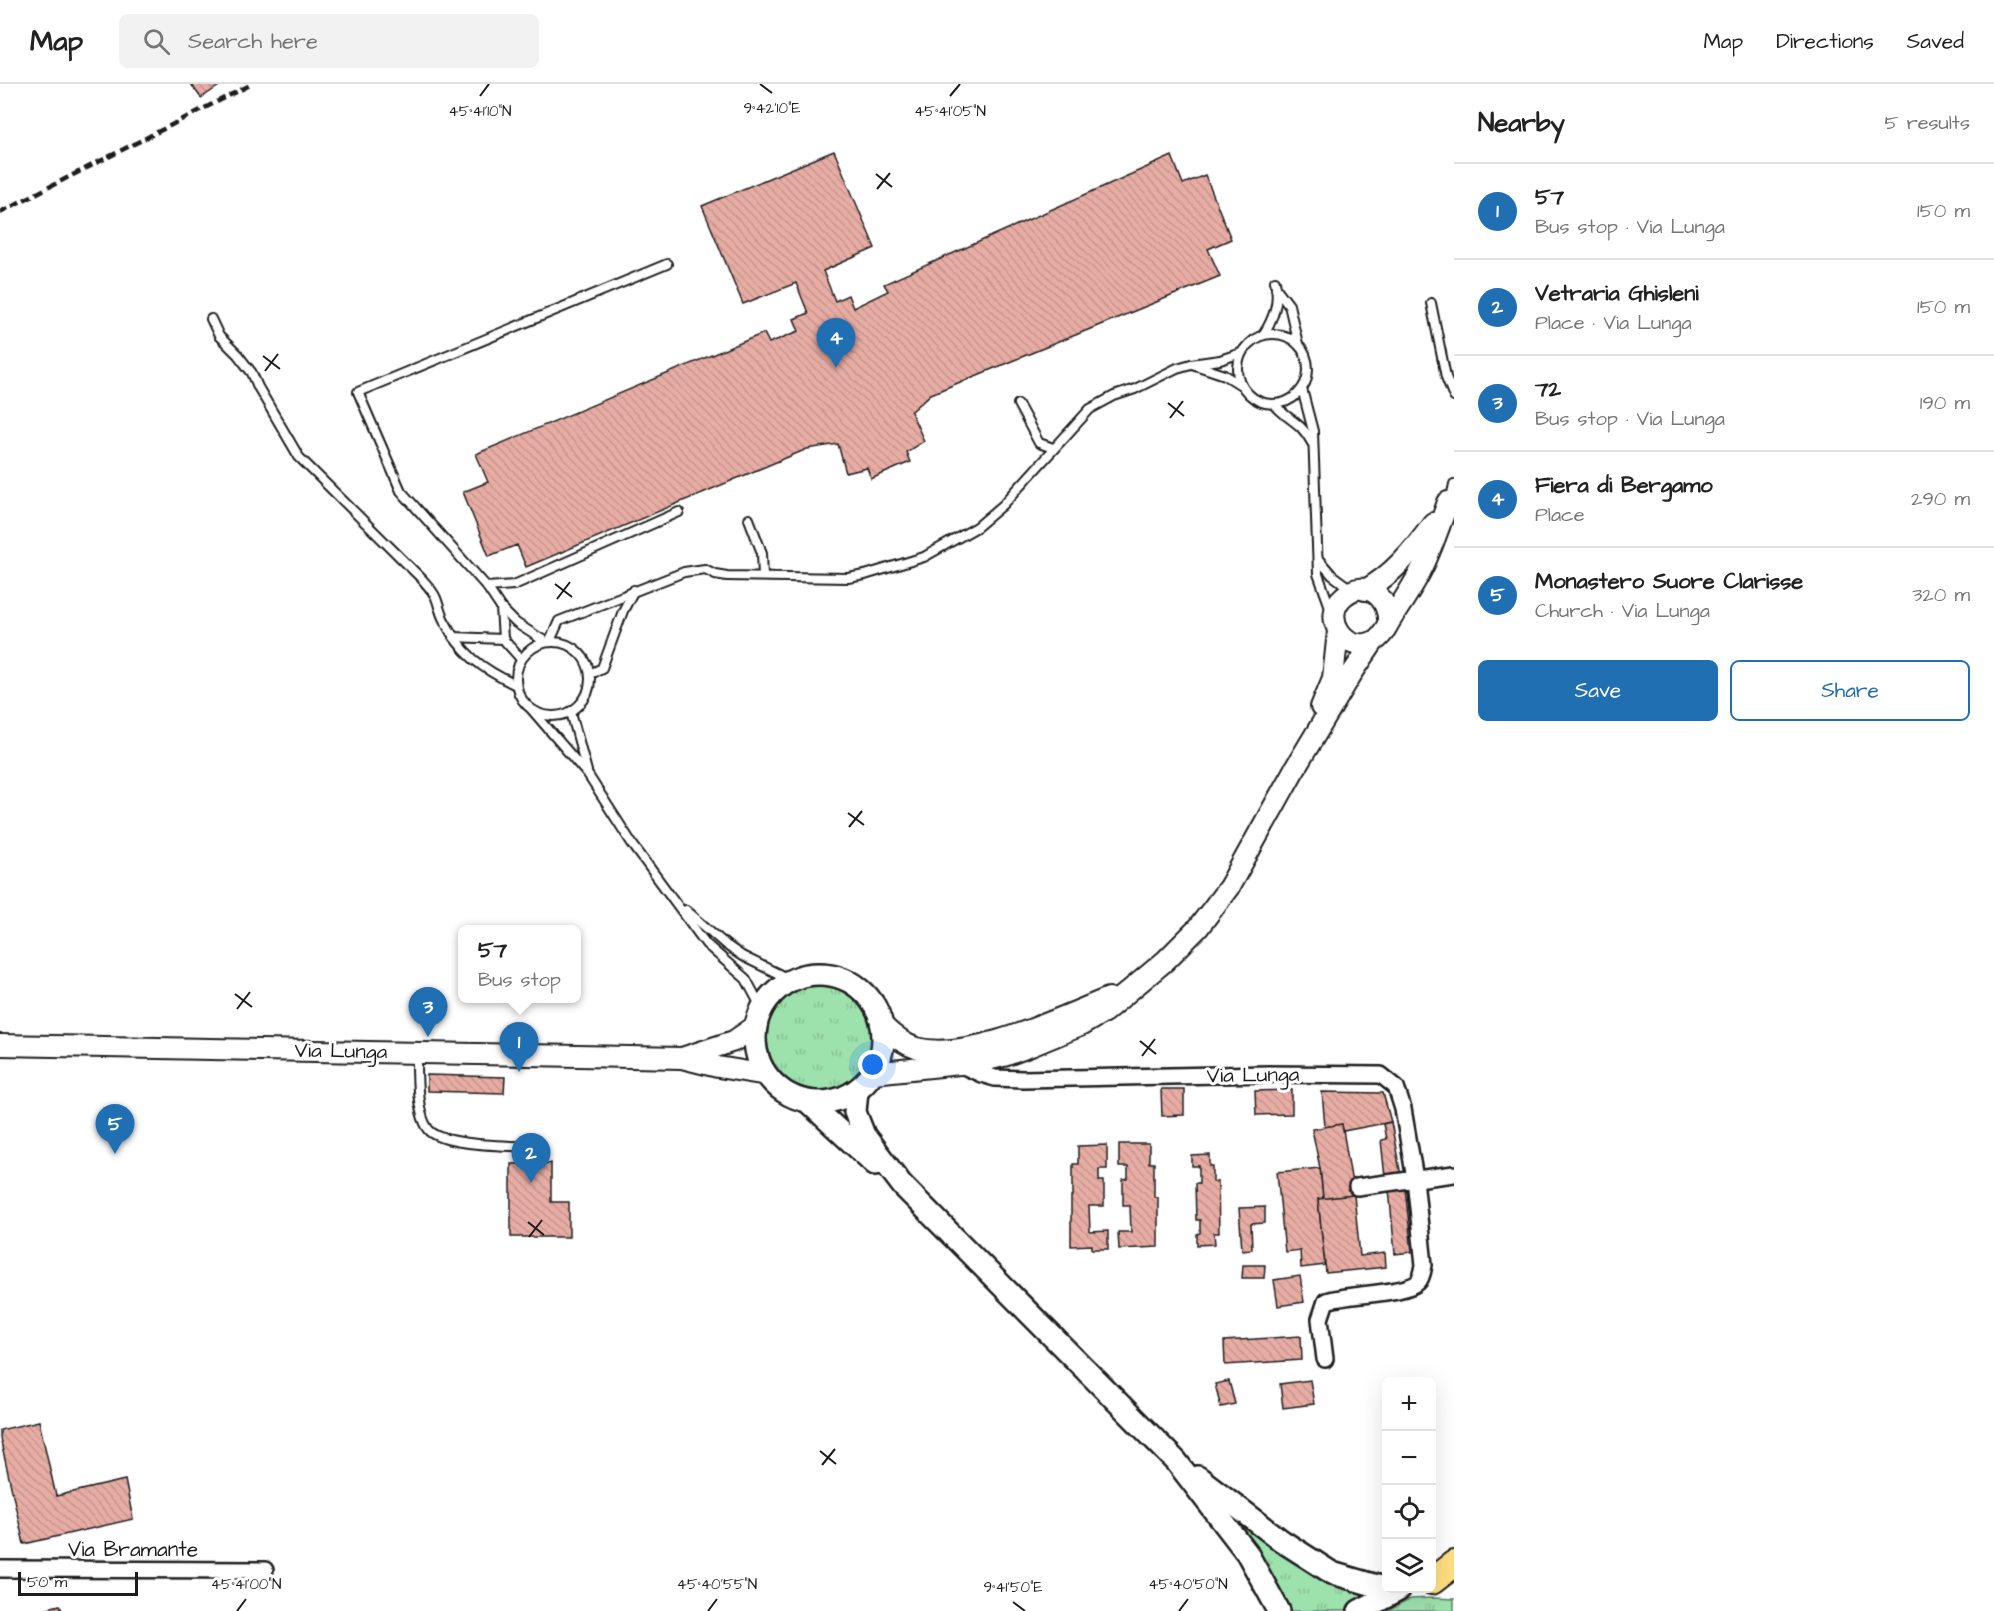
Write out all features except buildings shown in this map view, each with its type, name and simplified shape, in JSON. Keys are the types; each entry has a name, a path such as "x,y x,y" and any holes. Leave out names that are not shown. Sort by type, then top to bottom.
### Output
{"highway":[{"path":"1436,1578 1454,1564"}],"main road":[{"name":"Via Lunga","path":"760,1017 772,995 791,980 814,974 837,976 847,980 871,1001 882,1025 883,1046 873,1073 857,1090 839,1099 807,1101"},
{"path":"760,1017 757,1052 767,1075 788,1094 807,1101 866,1157 902,1185 1176,1461 1247,1553 1279,1611"},
{"path":"857,1090 855,1112 864,1135 902,1185"},
{"path":"1176,1461 1282,1541 1332,1574 1382,1586"},
{"path":"1436,1583 1454,1585"},
{"path":"1359,1611 1393,1593"}],"street":[{"path":"1452,495 1424,564 1381,636 1374,641 1356,644 1348,641 1336,624 1335,611 1340,600 1379,582 1397,566 1420,540 1452,495"},
{"path":"1359,590 1374,593 1382,598 1386,606 1388,623"},
{"name":"Via Lunga","path":"1294,770 1333,678 1336,624"},
{"name":"Via Lunga","path":"873,1073 959,1064 999,1057 1082,1025 1104,1012 1183,944 1229,887 1294,770 1374,641"},
{"name":"Via Lunga","path":"882,1025 893,1036 916,1048 934,1050 965,1048 1007,1038 1125,992"},
{"name":"Via Lunga","path":"682,1058 734,1041 760,1017"},
{"name":"Via Lunga","path":"0,1045 682,1058 767,1075"},
{"path":"999,1057 1000,1064 1013,1078"},
{"name":"Via Lunga","path":"959,1064 995,1078 1078,1079 1268,1074 1382,1075 1396,1088 1403,1108 1415,1179 1424,1264 1417,1284 1404,1290 1376,1292 1326,1301 1320,1319 1325,1359"},
{"path":"1358,1187 1454,1174"},
{"name":"Via Bramante","path":"0,1569 265,1570"}],"lane":[{"path":"548,642 516,623 501,608 487,587 401,491 358,392 667,264"},
{"path":"1191,364 1225,375 1241,385 1258,401 1274,404 1285,402 1302,389 1308,371 1307,361 1298,344 1289,305 1276,284 1276,309 1263,335"},
{"path":"1431,303 1446,376 1454,397"},
{"path":"211,319 219,336 252,373 299,457 422,579 435,596 442,617 453,637 474,661 489,673 516,685"},
{"path":"1241,385 1238,364 1241,353 1254,339 1263,335 1282,334 1298,344"},
{"path":"548,642 559,621 684,572 705,569 727,576 848,578 924,557 977,527 1003,505 1090,409 1177,368 1220,360 1241,353"},
{"path":"1302,389 1312,431 1318,574 1336,624"},
{"path":"1018,404 1039,443 1053,448"},
{"path":"1274,404 1305,430 1312,444"},
{"path":"487,587 514,585 679,512"},
{"path":"749,519 762,553 763,576"},
{"path":"1319,560 1332,575 1359,590"},
{"path":"590,674 602,668 623,611 634,590"},
{"path":"501,608 503,639 520,659"},
{"path":"453,637 503,639"},
{"path":"532,710 551,717 570,712 580,704 587,693 590,674 587,663 572,646 561,642 548,642 536,645 520,659 515,676 516,685 524,703 588,775 633,845 706,944 746,978 760,1017"},
{"path":"570,712 588,775"},
{"path":"674,900 742,956 791,980"},
{"path":"417,1053 419,1108 429,1130 451,1141 530,1147"}],"green space":[{"path":"820,984 840,988 857,1000 869,1017 873,1037 869,1057 857,1074 840,1086 820,1090 800,1086 783,1074 771,1057 767,1037 771,1017 783,1000 800,988"},
{"path":"1233,1515 1344,1587 1367,1595 1366,1600 1346,1611 1285,1611 1235,1527"},
{"path":"1411,1599 1454,1599 1454,1611 1387,1611"}],"railway":[{"path":"0,212 252,84"}],"place":[{"name":"Fiera di Bergamo","path":"836,368"},
{"name":"72","path":"428,1037"},
{"name":"57","path":"519,1072"},
{"name":"Monastero Suore Clarisse","path":"115,1154"},
{"name":"Vetraria Ghisleni","path":"531,1183"}]}
